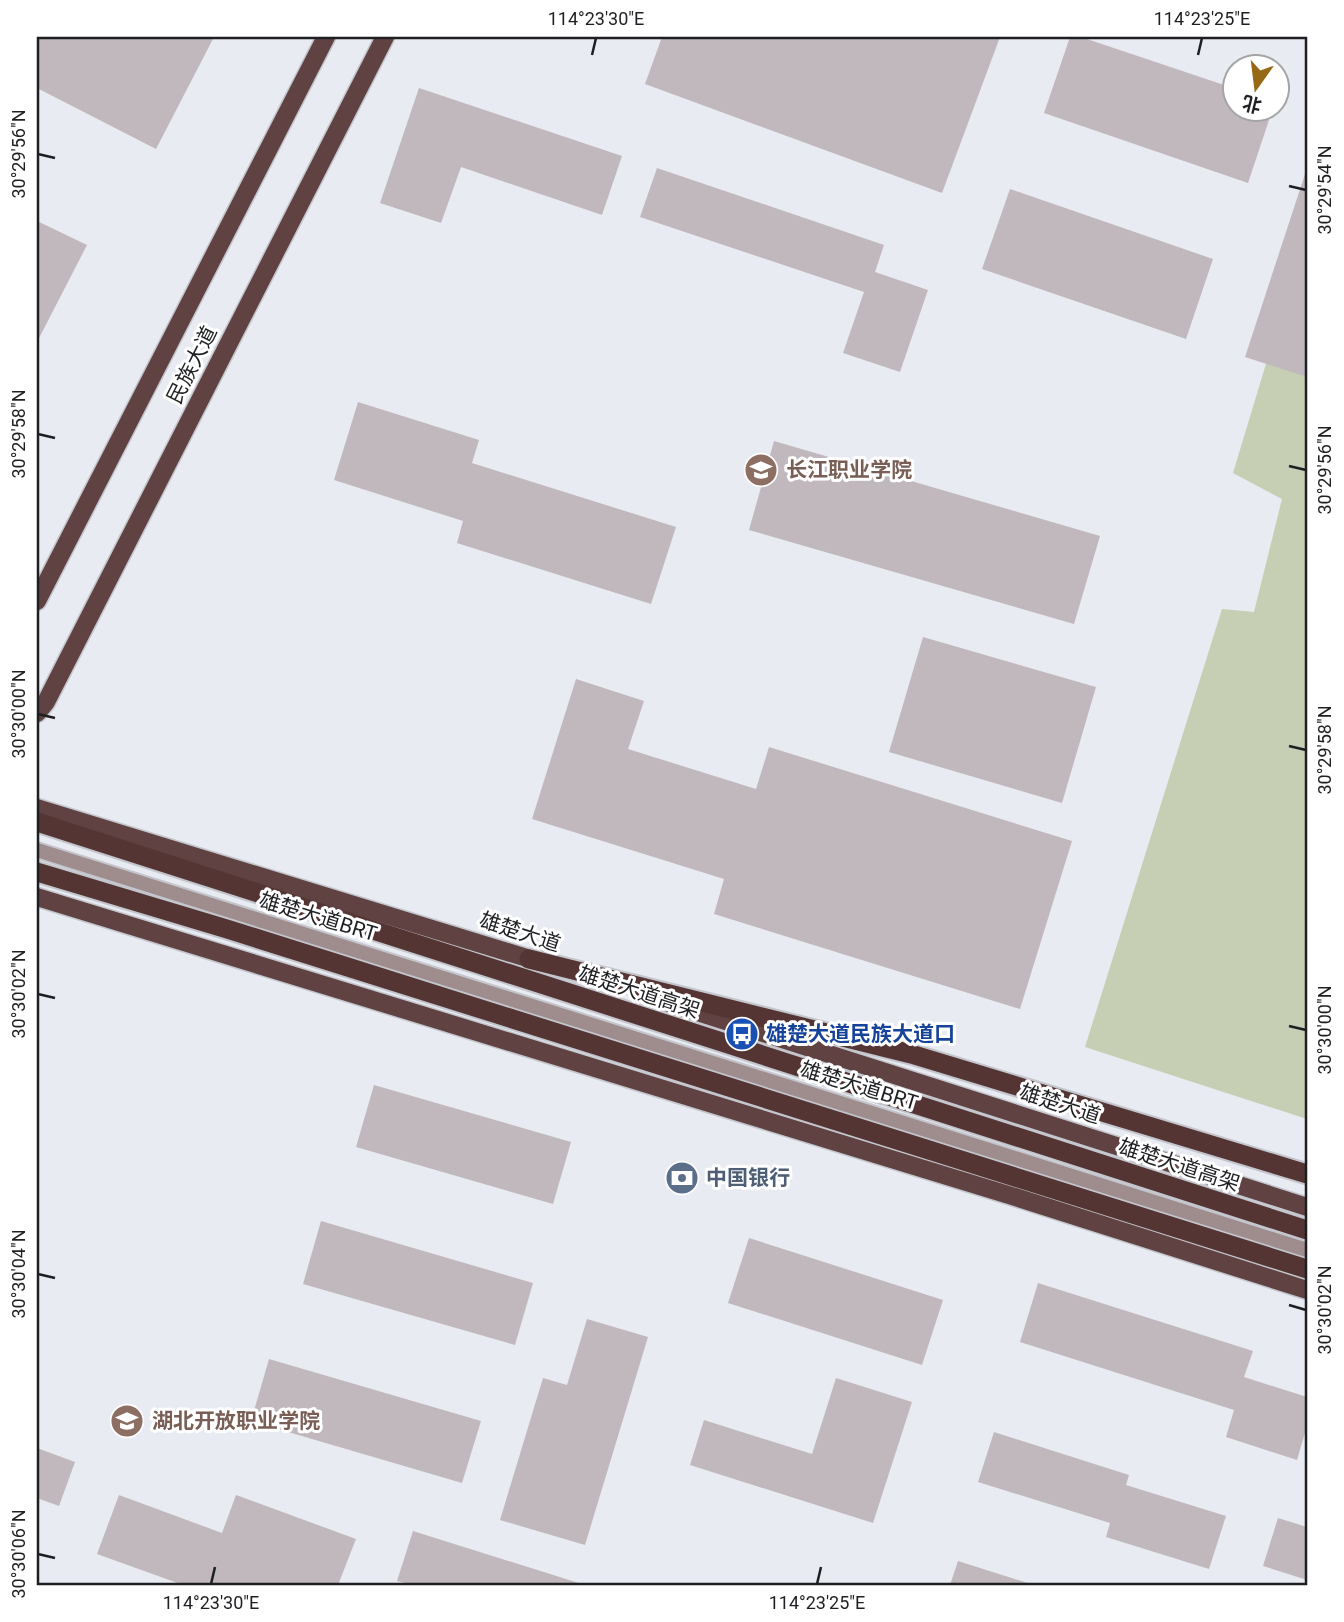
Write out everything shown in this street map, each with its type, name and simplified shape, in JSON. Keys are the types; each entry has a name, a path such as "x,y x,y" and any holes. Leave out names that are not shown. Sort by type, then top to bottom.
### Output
{"highway":[{"name":"雄楚大道高架","path":"37,822 1307,1230"},
{"path":"37,872 227,929 1307,1269"},
{"path":"529,959 911,1054 1307,1174"}],"main road":[{"name":"民族大道","path":"37,601 326,37"},
{"name":"民族大道","path":"37,713 46,702 385,37"},
{"name":"雄楚大道","path":"37,808 529,959 1307,1207"},
{"path":"37,897 1307,1290"}],"lane":[{"name":"雄楚大道BRT","path":"37,850 1307,1250"}],"green space":[{"path":"1307,228 1307,1119 1085,1047 1222,609 1254,612 1282,499 1233,473"}],"building":[{"path":"37,37 214,37 156,149 37,88"},
{"path":"662,37 1000,37 942,193 645,84"},
{"path":"1070,37 1081,37 1222,84 1222,122 1268,122 1248,183 1044,113"},
{"path":"419,88 622,156 602,215 461,167 441,223 380,203"},
{"path":"657,168 884,245 875,272 928,290 900,372 843,353 864,292 640,217"},
{"path":"1307,168 1307,377 1245,357"},
{"path":"1010,189 1213,259 1186,339 982,269"},
{"path":"37,221 87,245 37,342"},
{"path":"358,402 479,440 472,463 676,527 651,604 457,543 463,521 334,480"},
{"path":"774,441 1100,536 1074,624 749,530"},
{"path":"923,637 1096,687 1062,803 889,752"},
{"path":"576,679 644,701 628,749 756,789 769,747 1072,841 1020,1009 714,914 724,879 532,819"},
{"path":"374,1085 571,1142 553,1204 356,1147"},
{"path":"321,1221 533,1283 515,1345 303,1284"},
{"path":"749,1238 943,1300 922,1365 728,1303"},
{"path":"1038,1283 1253,1351 1244,1377 1307,1397 1307,1426 1297,1460 1226,1437 1234,1410 1020,1342"},
{"path":"587,1319 648,1337 585,1545 500,1520 543,1378 567,1385"},
{"path":"269,1359 481,1421 462,1483 251,1421"},
{"path":"836,1378 912,1402 873,1523 690,1465 704,1420 812,1454"},
{"path":"994,1432 1129,1475 1126,1485 1226,1516 1209,1569 1106,1537 1110,1523 978,1482"},
{"path":"37,1448 75,1462 59,1506 37,1498"},
{"path":"119,1495 222,1533 236,1495 356,1539 338,1585 183,1585 97,1554"},
{"path":"1278,1518 1307,1527 1307,1580 1263,1566"},
{"path":"413,1531 585,1585 412,1585 397,1581"},
{"path":"958,1561 1034,1585 950,1585"}],"place":[{"name":"长江职业学院","path":"761,470"},
{"name":"雄楚大道民族大道口","path":"742,1034"},
{"name":"中国银行","path":"682,1178"},
{"name":"湖北开放职业学院","path":"127,1421"}]}
